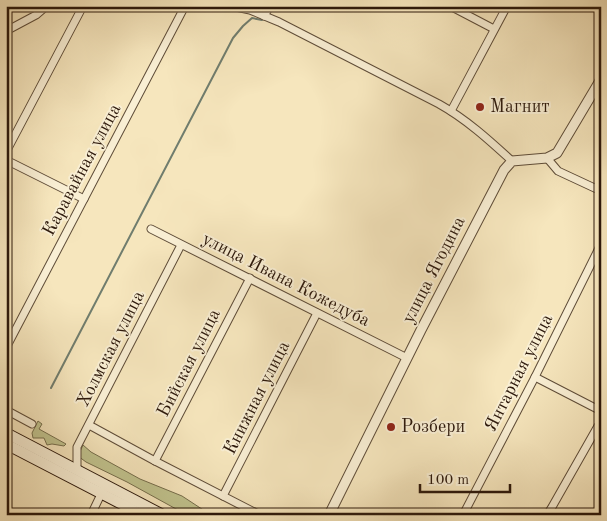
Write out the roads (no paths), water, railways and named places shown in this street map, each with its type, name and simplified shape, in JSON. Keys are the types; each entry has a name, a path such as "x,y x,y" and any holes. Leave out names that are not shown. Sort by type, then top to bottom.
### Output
{"main road":[{"path":"6,433 75,470 143,515"},
{"path":"6,444 163,515"}],"street":[{"path":"6,152 83,6"},
{"name":"Каравайная улица","path":"6,348 185,6"},
{"path":"232,6 250,10 280,22 451,111 478,130 512,161 547,158 557,153 601,79"},
{"path":"264,16 270,6"},
{"path":"450,6 494,29"},
{"path":"451,111 507,6"},
{"path":"6,31 36,16 43,9"},
{"path":"547,158 558,171 601,191"},
{"path":"6,160 84,199"},
{"name":"улица Ягодина","path":"329,515 504,170 512,161"},
{"name":"улица Ивана Кожедуба","path":"151,229 407,358"},
{"name":"Холмская улица","path":"75,470 78,447 181,244"},
{"name":"Янтарная улица","path":"463,515 535,377 601,244"},
{"name":"Бийская улица","path":"155,460 250,278"},
{"name":"Книжная улица","path":"223,496 317,313"},
{"path":"535,377 601,411"},
{"path":"6,410 32,424"},
{"path":"89,425 260,515"},
{"path":"546,515 598,426"},
{"path":"91,515 104,489"}],"waterway":[{"path":"51,388 233,38 252,18 262,20"}],"place":[{"name":"Магнит","path":"480,107"},
{"name":"Розбери","path":"391,427"}]}
